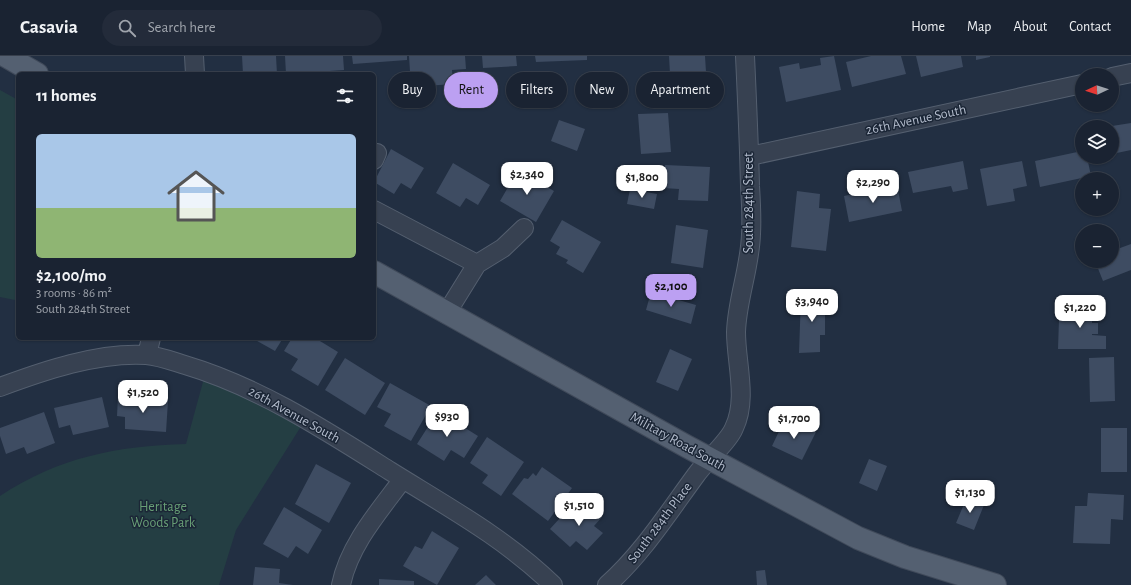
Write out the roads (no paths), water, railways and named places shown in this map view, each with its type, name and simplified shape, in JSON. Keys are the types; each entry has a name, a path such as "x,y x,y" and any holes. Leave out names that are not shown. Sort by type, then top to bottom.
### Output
{"main road":[{"path":"6,56 34,72"},
{"name":"Military Road South","path":"376,273 446,314 858,538 939,569 995,585"}],"street":[{"path":"194,56 195,72"},
{"name":"South 284th Street","path":"710,458 734,429 738,411 740,390 736,333 739,298 748,267 751,234 750,156 745,56"},
{"path":"1119,76 1131,73"},
{"name":"26th Avenue South","path":"750,156 1075,86"},
{"path":"376,211 477,264"},
{"path":"446,314 477,264 503,248 524,228"},
{"name":"26th Avenue South","path":"0,387 65,366 116,356 149,346 253,390 487,530 532,564 553,585"},
{"name":"South 284th Place","path":"607,585 624,569 710,458"},
{"path":"341,585 350,561 361,539 403,479"}],"park label":[{"name":"Heritage Woods Park","path":"163,516"}]}
